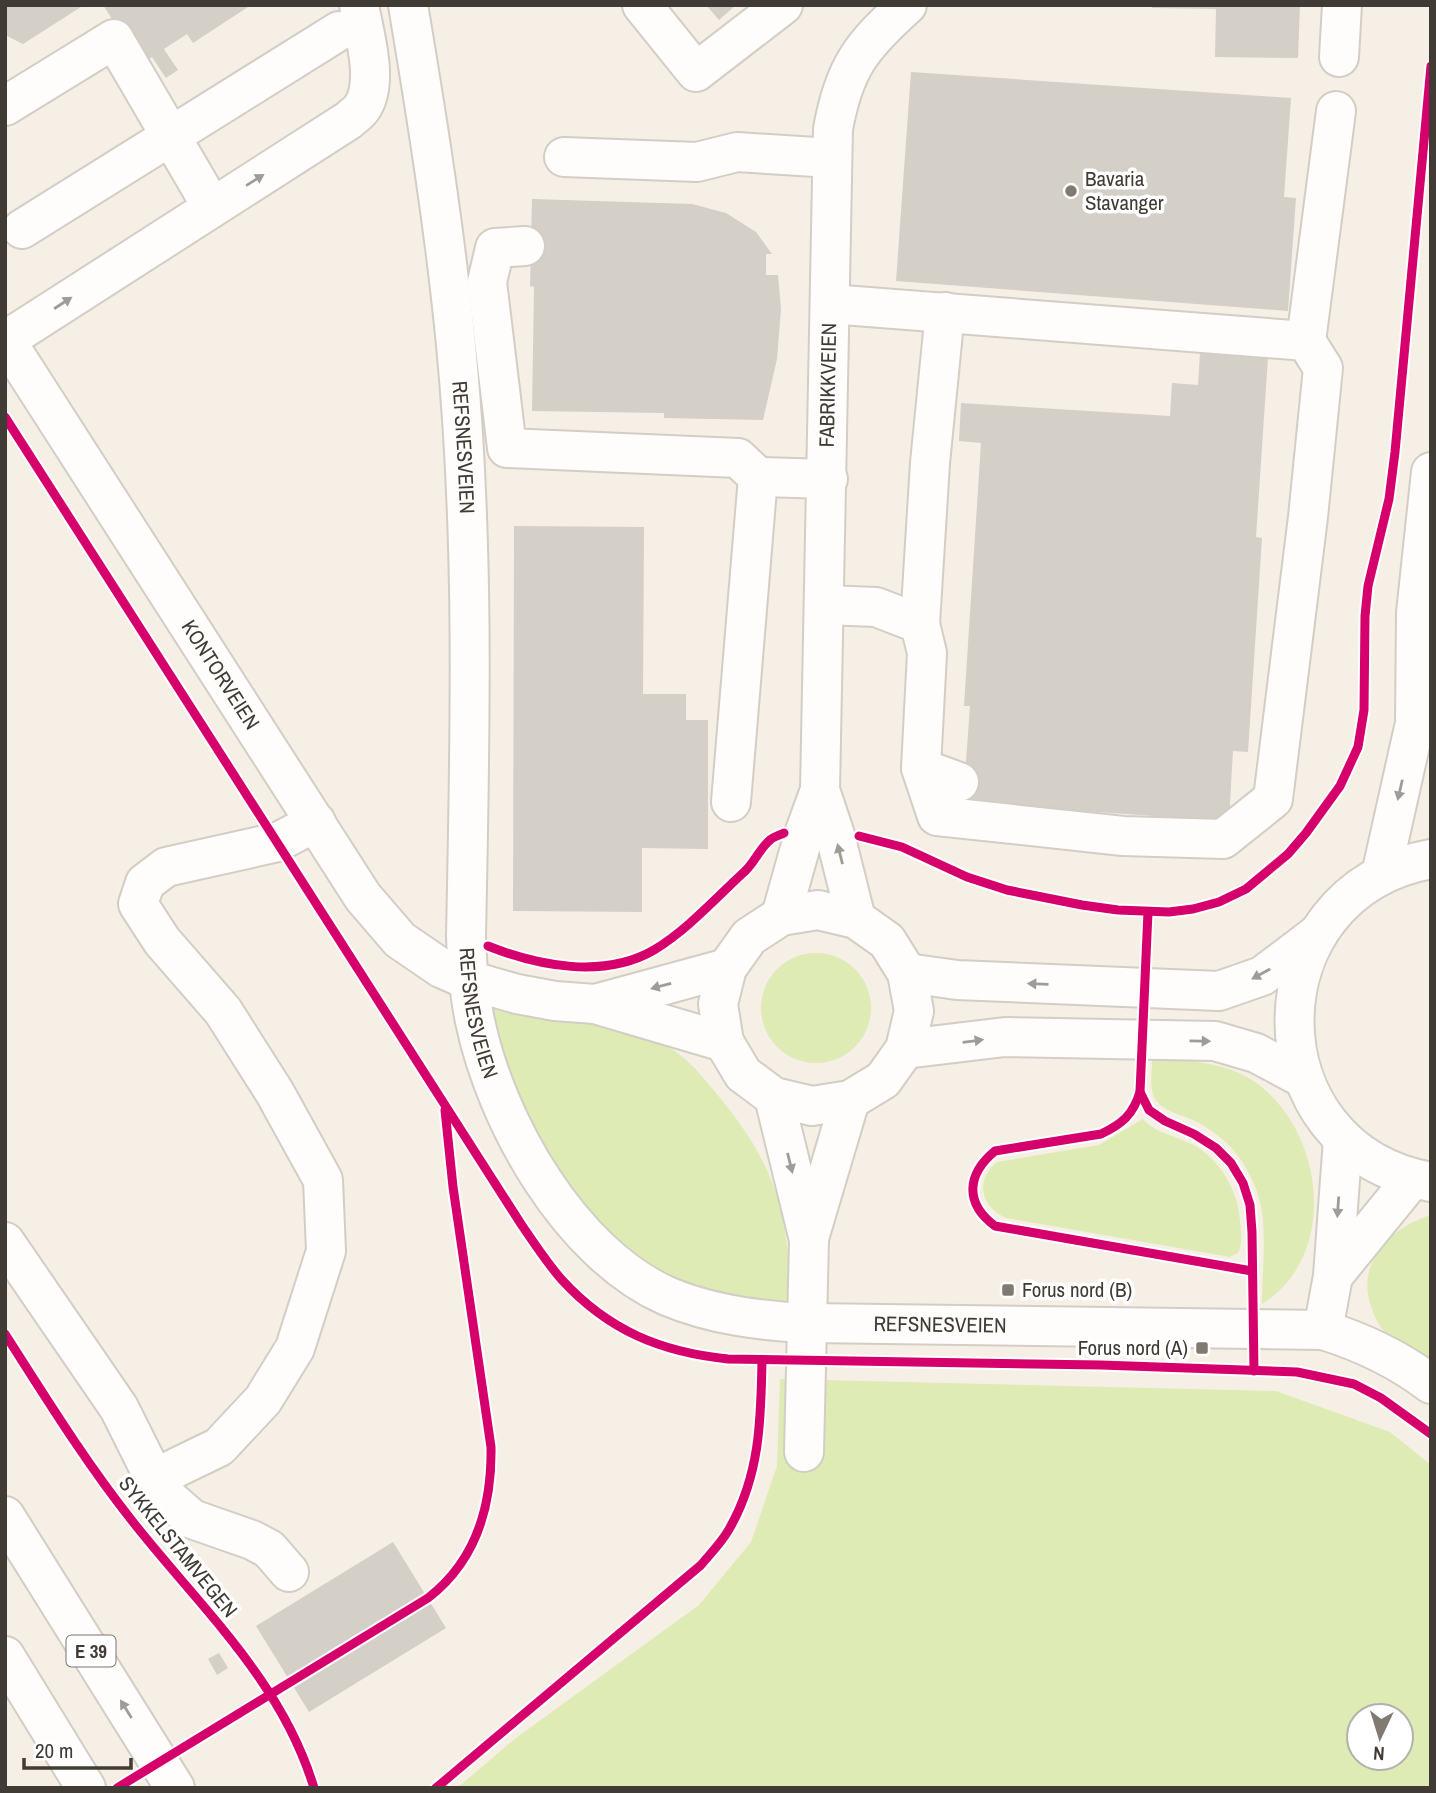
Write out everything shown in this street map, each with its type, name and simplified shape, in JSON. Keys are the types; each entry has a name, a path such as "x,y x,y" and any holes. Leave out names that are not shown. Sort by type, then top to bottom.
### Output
{"main road":[{"name":"REFSNESVEIEN","path":"408,5 432,142 456,347 470,646 466,936 468,980 475,1023 498,1096 521,1143 571,1221 605,1256 643,1283 667,1296 733,1316 808,1322 1323,1330 1360,1342 1431,1384"},
{"path":"642,5 695,72 783,5"},
{"name":"FABRIKKVEIEN","path":"781,916 804,834 820,790 828,479 831,158 838,101 849,70 863,48 907,5"},
{"path":"1339,57 1342,5"},
{"path":"5,339 349,120 361,109 369,93 370,74 349,18 170,138 22,229"},
{"path":"5,106 114,39 212,207"},
{"path":"945,312 930,463 920,624 927,653 920,768 937,816 1124,836 1223,839 1273,799 1308,517 1323,368 1306,341 1336,111"},
{"path":"564,157 696,162 737,152 831,158"},
{"path":"525,246 495,248 487,282 507,448 738,458 758,478 828,479"},
{"path":"830,304 1306,341"},
{"name":"KONTORVEIEN","path":"5,339 363,897 400,940 441,968 468,980 517,994 555,1001 595,1004"},
{"path":"1381,875 1423,740 1416,614 1431,472"},
{"path":"731,802 758,478"},
{"path":"825,605 876,607 920,624"},
{"path":"920,768 959,782"},
{"name":"FABRIKKVEIEN","path":"820,790 835,835 856,919"},
{"path":"155,1478 219,1447 263,1401 296,1348 326,1251 323,1180 275,1093 223,1011 162,941 138,904 145,883 166,867 278,842 316,822"},
{"path":"1333,1276 1421,1181 1387,1170 1364,1156 1327,1121 1303,1078 1295,1049 1295,990 1303,961 1317,934 1334,911 1356,891 1381,875 1412,862 1431,859"},
{"path":"818,910 856,919 887,941 908,973 914,1011 905,1049 883,1080 850,1100 812,1106 774,1097 743,1074 723,1042 718,1004 727,968 749,937 781,916 818,910"},
{"path":"908,973 957,980 1219,991 1262,976 1317,934"},
{"path":"595,1004 727,968"},
{"path":"595,1004 723,1042"},
{"path":"905,1049 1005,1037 1215,1041 1256,1053 1303,1078"},
{"path":"774,1097 809,1240 804,1452"},
{"path":"809,1240 850,1100"},
{"path":"1323,1330 1333,1276 1343,1139"},
{"path":"5,1242 119,1408 155,1478 170,1500 192,1519 270,1549 289,1572"},
{"name":"E 39","path":"5,1516 175,1788"},
{"path":"5,1656 86,1788"}],"green space":[{"path":"816,953 837,957 855,969 867,987 871,1008 867,1029 855,1047 837,1059 816,1063 795,1059 777,1047 765,1029 761,1008 765,987 777,969 795,957"},
{"path":"493,1009 535,1018 589,1022 617,1029 667,1046 688,1062 750,1138 774,1186 786,1238 791,1301 751,1300 711,1292 674,1277 641,1257 611,1232 584,1203 539,1137 508,1065"},
{"path":"1152,1060 1216,1065 1241,1074 1264,1089 1285,1112 1300,1138 1310,1168 1314,1199 1312,1230 1302,1258 1286,1284 1262,1304 1263,1225 1255,1187 1239,1157 1222,1139 1195,1121 1157,1102 1152,1088"},
{"path":"1143,1119 1160,1131 1202,1150 1226,1176 1239,1209 1241,1246 1238,1253 1230,1257 1006,1218 997,1213 986,1200 983,1185 985,1177 997,1162 1099,1145"},
{"path":"1431,1215 1431,1361 1395,1340 1382,1329 1372,1311 1367,1288 1369,1273 1381,1247 1404,1227"},
{"path":"780,1379 1276,1391 1390,1432 1431,1465 1431,1788 457,1788 516,1738 699,1605 751,1542 777,1466"}],"building":[{"path":"5,5 84,5 23,44 5,35"},
{"path":"103,5 251,5 193,43 187,34 164,49 178,70 166,78 152,57 141,64"},
{"path":"706,5 736,5 719,20"},
{"path":"1152,5 1300,5 1298,58 1215,57 1216,9 1152,8"},
{"path":"911,72 1291,98 1284,197 1296,198 1288,311 896,281"},
{"path":"532,199 692,204 726,213 756,232 772,254 766,254 766,275 778,275 781,309 777,359 763,420 664,418 664,413 532,411"},
{"path":"1200,353 1268,357 1256,537 1262,538 1248,752 1233,751 1229,821 963,803 970,706 964,706 981,443 959,441 961,403 1170,416 1172,383 1198,385"},
{"path":"514,526 644,527 643,694 686,694 686,720 708,720 708,849 642,848 642,912 513,911"},
{"path":"393,1542 446,1628 309,1712 256,1626"},
{"path":"219,1653 228,1668 217,1675 208,1659"}],"cycle path":[{"path":"859,836 902,847 967,877 1007,890 1118,910 1169,912 1219,902 1246,889 1288,854 1306,833 1340,786 1358,747 1364,710 1368,586 1389,499 1395,452 1431,66"},
{"path":"5,417 521,1224 562,1280 598,1313 618,1326 658,1344 680,1351 728,1359 1101,1365 1297,1372 1354,1384 1381,1398 1431,1434"},
{"path":"488,946 528,959 571,966 593,967 635,959 654,950 689,924 747,869 766,844 784,833"},
{"path":"1148,912 1140,1092 1134,1107 1121,1122 1101,1134 995,1151 979,1169 973,1188 974,1198 978,1208 995,1226 1252,1271"},
{"path":"1140,1092 1149,1110 1216,1148 1231,1163 1243,1183 1250,1205 1252,1232 1254,1371"},
{"path":"117,1788 428,1598 445,1583 469,1550 484,1511 491,1469 491,1447 453,1187 445,1110"},
{"name":"SYKKELSTAMVEGEN","path":"5,1334 99,1477 260,1679 282,1713 300,1749 314,1788"},
{"path":"436,1788 701,1565 722,1540 739,1511 753,1469 761,1404 762,1360"}],"place":[{"name":"Bavaria Stavanger","path":"1071,191"},
{"name":"Forus nord (B)","path":"1008,1290"},
{"name":"Forus nord (A)","path":"1202,1348"}]}
